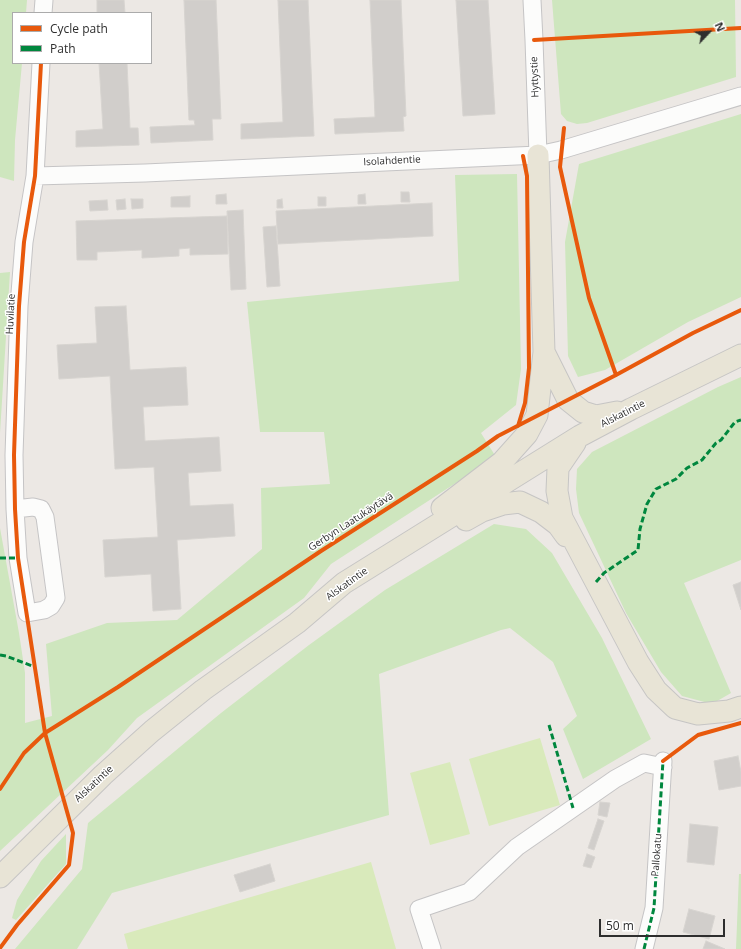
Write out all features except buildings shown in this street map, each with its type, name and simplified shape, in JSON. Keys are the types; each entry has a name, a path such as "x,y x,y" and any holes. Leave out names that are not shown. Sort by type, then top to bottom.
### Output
{"main road":[{"path":"344,583 502,462 527,434 537,416 544,352 538,154"},
{"path":"544,352 568,400 583,412 596,416 631,409"},
{"name":"Alskatintie","path":"0,877 103,775 152,732 203,690 297,623 344,583 580,436 741,355"},
{"path":"580,436 558,468 557,491 562,518 638,662 656,690 675,708 698,714 729,711 741,707"},
{"path":"297,623 376,576 458,524 482,511 503,504 520,502 540,512 558,525 579,552"}],"street":[{"path":"43,12 44,0"},
{"name":"Hyttystie","path":"532,0 538,154"},
{"name":"Huvilatie","path":"15,509 33,507 41,509 45,517 56,598 51,606 44,610 27,613 18,558 15,509 14,455 19,306 24,242 35,176 41,64"},
{"name":"Isolahdentie","path":"35,176 153,173 538,154 561,150 741,96"},
{"name":"Pallokatu","path":"432,949 419,909 469,892 517,847 615,779 644,763 663,764 654,908 644,949"}],"green space":[{"path":"0,0 27,0 26,12 12,12 12,64 22,64 15,140 14,181 0,177"},
{"path":"552,0 735,0 736,77 587,123 577,124 567,121 561,114"},
{"path":"741,114 741,297 688,322 605,370 578,377 568,356 565,242 579,164"},
{"path":"517,174 521,369 516,405 481,433 496,457 331,564 304,598 137,718 108,750 0,851 0,528 25,673 25,723 52,716 46,644 107,623 177,620 262,549 261,488 330,484 324,432 260,432 247,302 459,281 455,175"},
{"path":"10,272 0,433 0,273"},
{"path":"741,377 741,560 684,583 731,693 712,704 682,696 661,672 626,613 579,513 576,489 577,469 592,452 718,387"},
{"path":"494,524 526,529 552,553 602,638 651,739 583,779 563,729 577,716 553,662 510,628 501,630 379,674 389,815 112,893 77,949 15,949 82,869 88,823 221,713 309,645 385,590"},
{"path":"540,738 560,805 489,826 469,759"},
{"path":"450,762 470,834 430,845 410,773"},
{"path":"66,834 66,864 16,920 12,918 17,900 41,861"},
{"path":"371,862 396,949 128,949 124,934"},
{"path":"739,874 741,874 741,949 736,949"}],"marked path":[{"path":"596,582 604,573 638,550 640,529 647,504 656,489 676,479 687,468 702,460 716,443 721,440 735,422 741,420"},
{"path":"0,558 18,558"},
{"path":"0,655 35,667"},
{"path":"549,725 573,808"},
{"path":"644,949 654,908 663,761"}],"cycle path":[{"path":"534,40 741,28"},
{"path":"0,948 17,925 69,865 73,833 45,733 18,558 15,509 14,455 19,306 24,242 35,176 41,64"},
{"path":"564,128 560,167 589,298 616,375"},
{"path":"518,426 525,403 529,368 527,176 523,156"},
{"name":"Gerbyn Laatukäytävä","path":"0,789 24,753 45,733 118,687 321,551 498,436 693,333 741,310"},
{"path":"663,761 698,735 741,723"}]}
